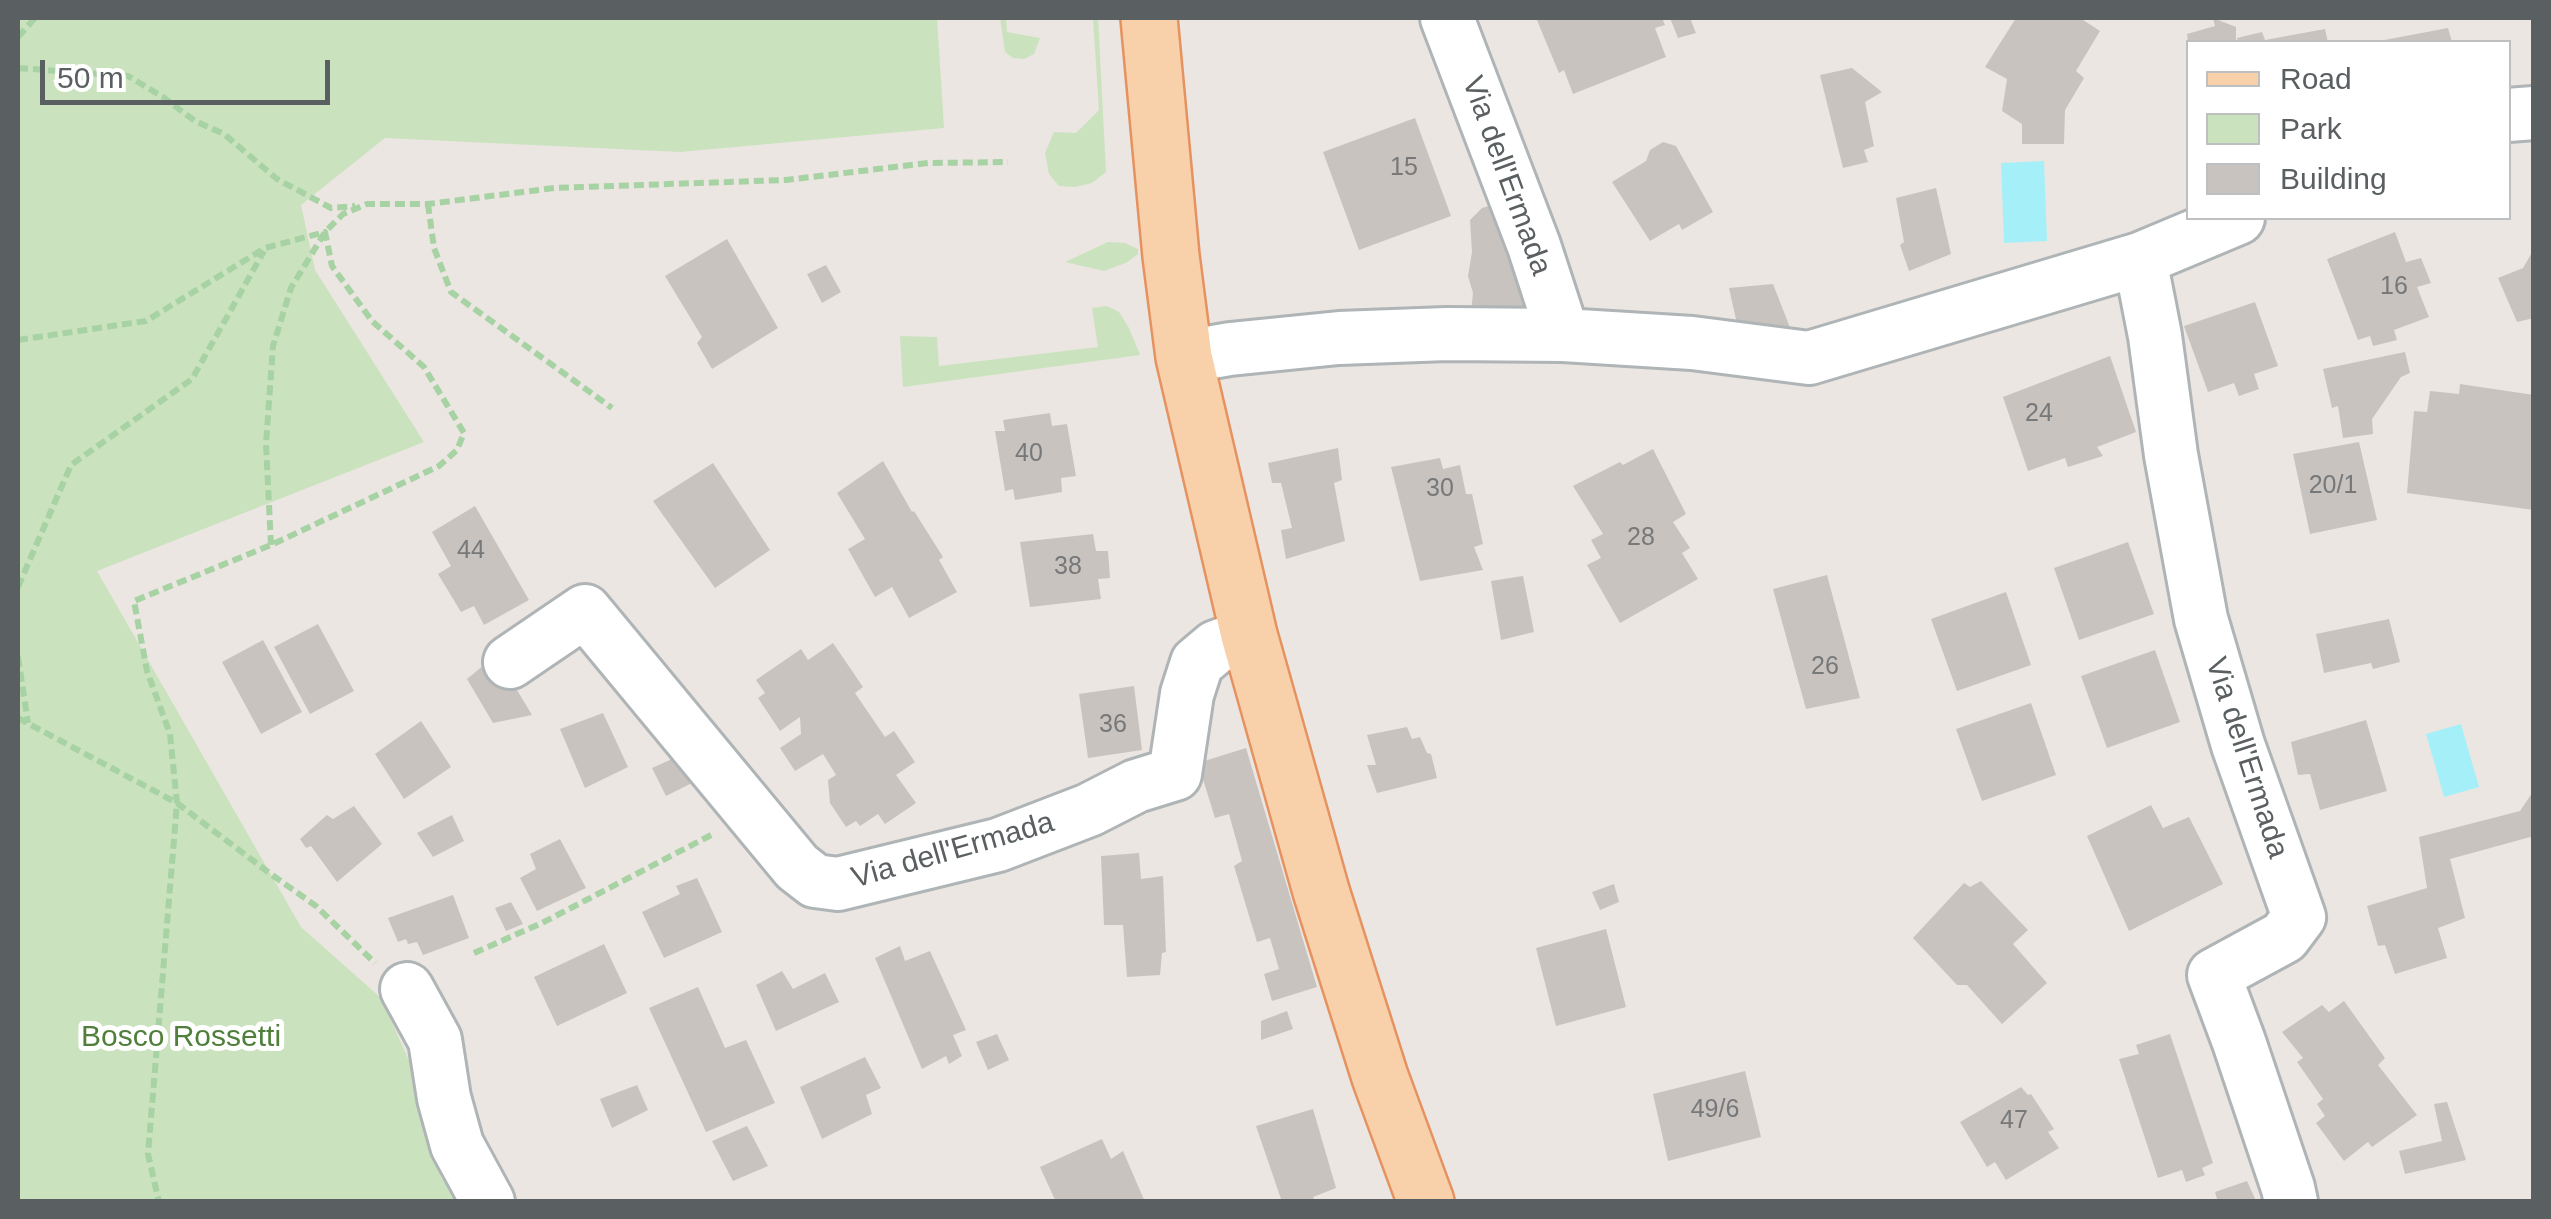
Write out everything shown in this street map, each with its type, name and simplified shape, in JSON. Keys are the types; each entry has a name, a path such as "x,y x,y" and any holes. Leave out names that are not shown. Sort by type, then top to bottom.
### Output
{"main road":[{"path":"1150,18 1184,357 1249,635 1327,909 1380,1077 1426,1202"}],"street":[{"name":"Via dell'Ermada","path":"1447,18 1534,246 1563,334"},
{"path":"1184,357 1339,338 1563,334 1692,343 1809,358 2140,259 2233,220"},
{"name":"Via dell'Ermada","path":"2140,259 2201,619 2238,746 2299,918 2284,936 2214,975 2291,1202"},
{"name":"Via dell'Ermada","path":"510,662 585,611 797,867 815,881 838,884 998,845 1089,810 1136,786 1175,774 1187,694 1197,663 1216,647 1249,635"},
{"path":"407,990 435,1040 444,1098 457,1145 488,1202"}],"path":[{"path":"18,37 35,18"},
{"path":"18,68 128,76 195,122 224,134 277,180 331,208 428,204 554,188 786,180 928,163 1008,162"},
{"path":"271,545 266,444 273,346 291,288 325,232 343,214 367,204"},
{"path":"428,204 434,248 451,292 612,408"},
{"path":"18,340 146,321 265,248 325,232"},
{"path":"159,1202 148,1154 178,803 170,734 147,671 134,601 271,545 439,466 457,450 464,433 424,367 372,321 332,266 325,232"},
{"path":"18,587 71,465 192,380 265,248"},
{"path":"18,657 28,724"},
{"path":"18,718 178,803 316,906 407,990"},
{"path":"474,954 752,814"}],"green space":[{"name":"Bosco Rossetti","path":"18,18 937,18 944,128 680,152 385,138 301,205 315,270 424,442 97,571 301,927 381,998 411,1065 441,1177 456,1201 18,1201"},
{"path":"1000,18 1006,18 1007,32 1040,38 1034,54 1024,59 1005,52"},
{"path":"1093,18 1098,18 1106,172 1092,183 1059,186 1049,174 1045,153 1054,132 1076,133 1099,110"},
{"path":"1108,242 1125,243 1138,249 1138,254 1104,271 1065,262"},
{"path":"1107,306 1119,312 1140,355 903,387 900,336 937,337 939,366 1098,347 1092,308"}],"water":[{"path":"2044,161 2047,241 2004,243 2001,163"},
{"path":"2461,724 2479,787 2444,797 2426,734"}],"building":[{"path":"1536,18 1662,18 1665,25 1655,28 1666,57 1573,94 1564,70 1559,73"},
{"path":"1670,18 1690,18 1696,33 1678,38"},
{"path":"2016,18 2080,18 2100,31 2076,71 2084,78 2065,110 2064,144 2022,144 2022,124 2002,111 2007,79 1985,67"},
{"path":"2213,18 2236,27 2236,40 2188,40 2187,34 2215,26"},
{"path":"2448,28 2451,40 2384,40"},
{"path":"2325,29 2328,40 2265,40"},
{"path":"2262,32 2265,40 2238,40 2237,38"},
{"path":"1852,68 1882,92 1865,102 1874,146 1864,150 1868,162 1843,168 1820,75"},
{"path":"1415,118 1451,216 1359,250 1323,152"},
{"path":"1663,142 1676,146 1713,212 1682,230 1679,224 1650,241 1612,182 1646,161 1650,150"},
{"path":"1936,188 1951,254 1909,271 1900,245 1904,242 1896,198"},
{"path":"1503,202 1539,300 1528,316 1471,312 1470,220 1482,208"},
{"path":"2395,232 2406,262 2421,258 2431,283 2417,287 2429,317 2394,330 2397,340 2373,346 2370,336 2358,340 2327,259"},
{"path":"727,239 778,328 712,369 697,343 702,337 665,276"},
{"path":"2534,249 2534,318 2517,322 2498,278 2523,268"},
{"path":"826,265 841,292 822,303 807,274"},
{"path":"1773,284 1791,330 1737,324 1729,288"},
{"path":"2255,302 2278,366 2254,374 2259,389 2239,396 2234,383 2208,392 2184,326"},
{"path":"2405,352 2410,373 2401,377 2372,419 2373,434 2343,438 2338,406 2332,408 2323,369"},
{"path":"2110,356 2136,432 2097,447 2103,456 2068,467 2065,458 2028,471 2003,397"},
{"path":"2460,384 2534,395 2534,510 2407,493 2414,411 2427,412 2430,391 2459,394"},
{"path":"1050,413 1052,426 1067,424 1076,476 1061,478 1062,492 1015,500 1013,489 1005,491 995,431 1005,431 1003,420"},
{"path":"2359,442 2377,520 2310,534 2293,454"},
{"path":"1338,448 1342,480 1334,483 1345,541 1286,559 1281,530 1292,528 1281,483 1272,483 1268,463"},
{"path":"1653,449 1686,514 1673,522 1690,548 1682,553 1698,579 1620,623 1587,565 1601,558 1591,540 1603,534 1573,486"},
{"path":"1440,458 1443,469 1460,465 1466,494 1472,494 1483,544 1474,547 1483,570 1420,581 1391,467"},
{"path":"883,461 943,557 939,560 957,592 909,618 892,587 875,597 848,549 865,539 837,493"},
{"path":"713,463 770,550 715,588 653,501"},
{"path":"475,506 529,600 484,625 474,606 461,612 438,574 451,566 432,532"},
{"path":"1093,534 1096,551 1108,551 1110,578 1098,579 1101,599 1030,607 1020,542"},
{"path":"2128,542 2154,614 2079,640 2054,568"},
{"path":"1827,575 1860,698 1806,709 1773,589"},
{"path":"1523,576 1534,632 1501,640 1491,581"},
{"path":"2006,592 2031,665 1957,691 1931,619"},
{"path":"2389,619 2400,662 2373,669 2371,663 2324,673 2316,634"},
{"path":"318,624 354,691 310,714 274,647"},
{"path":"263,640 302,712 261,734 222,662"},
{"path":"833,643 863,687 855,693 885,737 894,731 915,762 896,775 916,803 885,824 878,814 860,826 856,821 846,827 830,803 828,780 836,775 823,754 795,771 780,748 801,734 800,717 780,731 758,698 765,693 756,680 801,649 808,660"},
{"path":"2155,650 2180,722 2107,748 2081,676"},
{"path":"496,655 532,715 493,723 467,679"},
{"path":"1134,686 1142,750 1088,758 1079,694"},
{"path":"2031,703 2056,775 1982,801 1956,729"},
{"path":"603,713 628,767 585,788 560,729"},
{"path":"2366,720 2387,791 2320,810 2310,774 2298,775 2291,742"},
{"path":"421,721 451,767 404,799 375,754"},
{"path":"1407,727 1412,739 1420,737 1431,754 1437,778 1377,793 1367,765 1376,765 1367,735"},
{"path":"1246,748 1317,987 1272,1001 1264,974 1279,969 1270,938 1257,942 1234,866 1242,861 1229,814 1215,818 1198,763"},
{"path":"688,752 708,775 666,796 652,768"},
{"path":"2534,790 2534,836 2450,859 2465,918 2438,928 2447,958 2395,974 2385,945 2378,946 2367,906 2427,888 2419,837 2520,811"},
{"path":"2151,805 2163,828 2189,817 2223,884 2129,931 2087,836"},
{"path":"354,806 382,844 337,882 311,846 306,848 300,839 327,815 333,819"},
{"path":"452,815 464,841 433,857 417,833"},
{"path":"560,839 586,888 537,911 520,878 536,869 530,854"},
{"path":"1139,853 1141,879 1163,876 1166,952 1162,953 1160,975 1127,977 1123,925 1104,925 1101,856"},
{"path":"697,878 722,932 664,958 642,912 680,894 676,886"},
{"path":"1981,881 2028,930 2013,944 2047,983 2002,1024 1967,985 1957,985 1913,938 1964,883 1970,887"},
{"path":"1614,884 1619,902 1600,910 1592,892"},
{"path":"453,895 469,938 423,955 417,942 398,942 388,918"},
{"path":"511,902 523,924 506,931 495,908"},
{"path":"1606,929 1626,1007 1556,1026 1536,948"},
{"path":"604,944 627,993 557,1026 534,977"},
{"path":"900,946 905,961 930,951 966,1030 953,1035 962,1056 949,1064 946,1056 922,1069 875,958"},
{"path":"782,971 793,989 825,973 839,1002 776,1031 756,985"},
{"path":"698,987 725,1048 746,1040 775,1103 706,1132 649,1008"},
{"path":"2344,1001 2385,1058 2378,1065 2417,1115 2372,1147 2368,1142 2344,1161 2316,1123 2325,1116 2317,1104 2323,1099 2297,1062 2303,1058 2282,1032 2322,1005 2329,1012"},
{"path":"1287,1011 1293,1029 1261,1040 1261,1021"},
{"path":"997,1034 1009,1060 988,1070 976,1042"},
{"path":"2170,1034 2213,1163 2202,1168 2205,1175 2186,1182 2182,1170 2158,1178 2119,1059 2139,1054 2136,1045"},
{"path":"865,1057 881,1088 866,1095 872,1114 822,1139 800,1087"},
{"path":"1745,1071 1761,1137 1668,1161 1653,1094"},
{"path":"637,1085 648,1110 612,1128 600,1099"},
{"path":"2021,1087 2031,1094 2054,1129 2048,1132 2059,1148 2006,1180 1995,1162 1987,1167 1960,1122"},
{"path":"2447,1102 2466,1160 2405,1174 2399,1151 2442,1141 2434,1104"},
{"path":"1313,1109 1336,1188 1313,1197 1315,1201 1282,1202 1256,1126"},
{"path":"747,1126 768,1166 733,1181 712,1141"},
{"path":"1102,1139 1111,1159 1123,1151 1145,1202 1056,1202 1040,1167"},
{"path":"2247,1181 2256,1201 2218,1202 2215,1192"}]}
